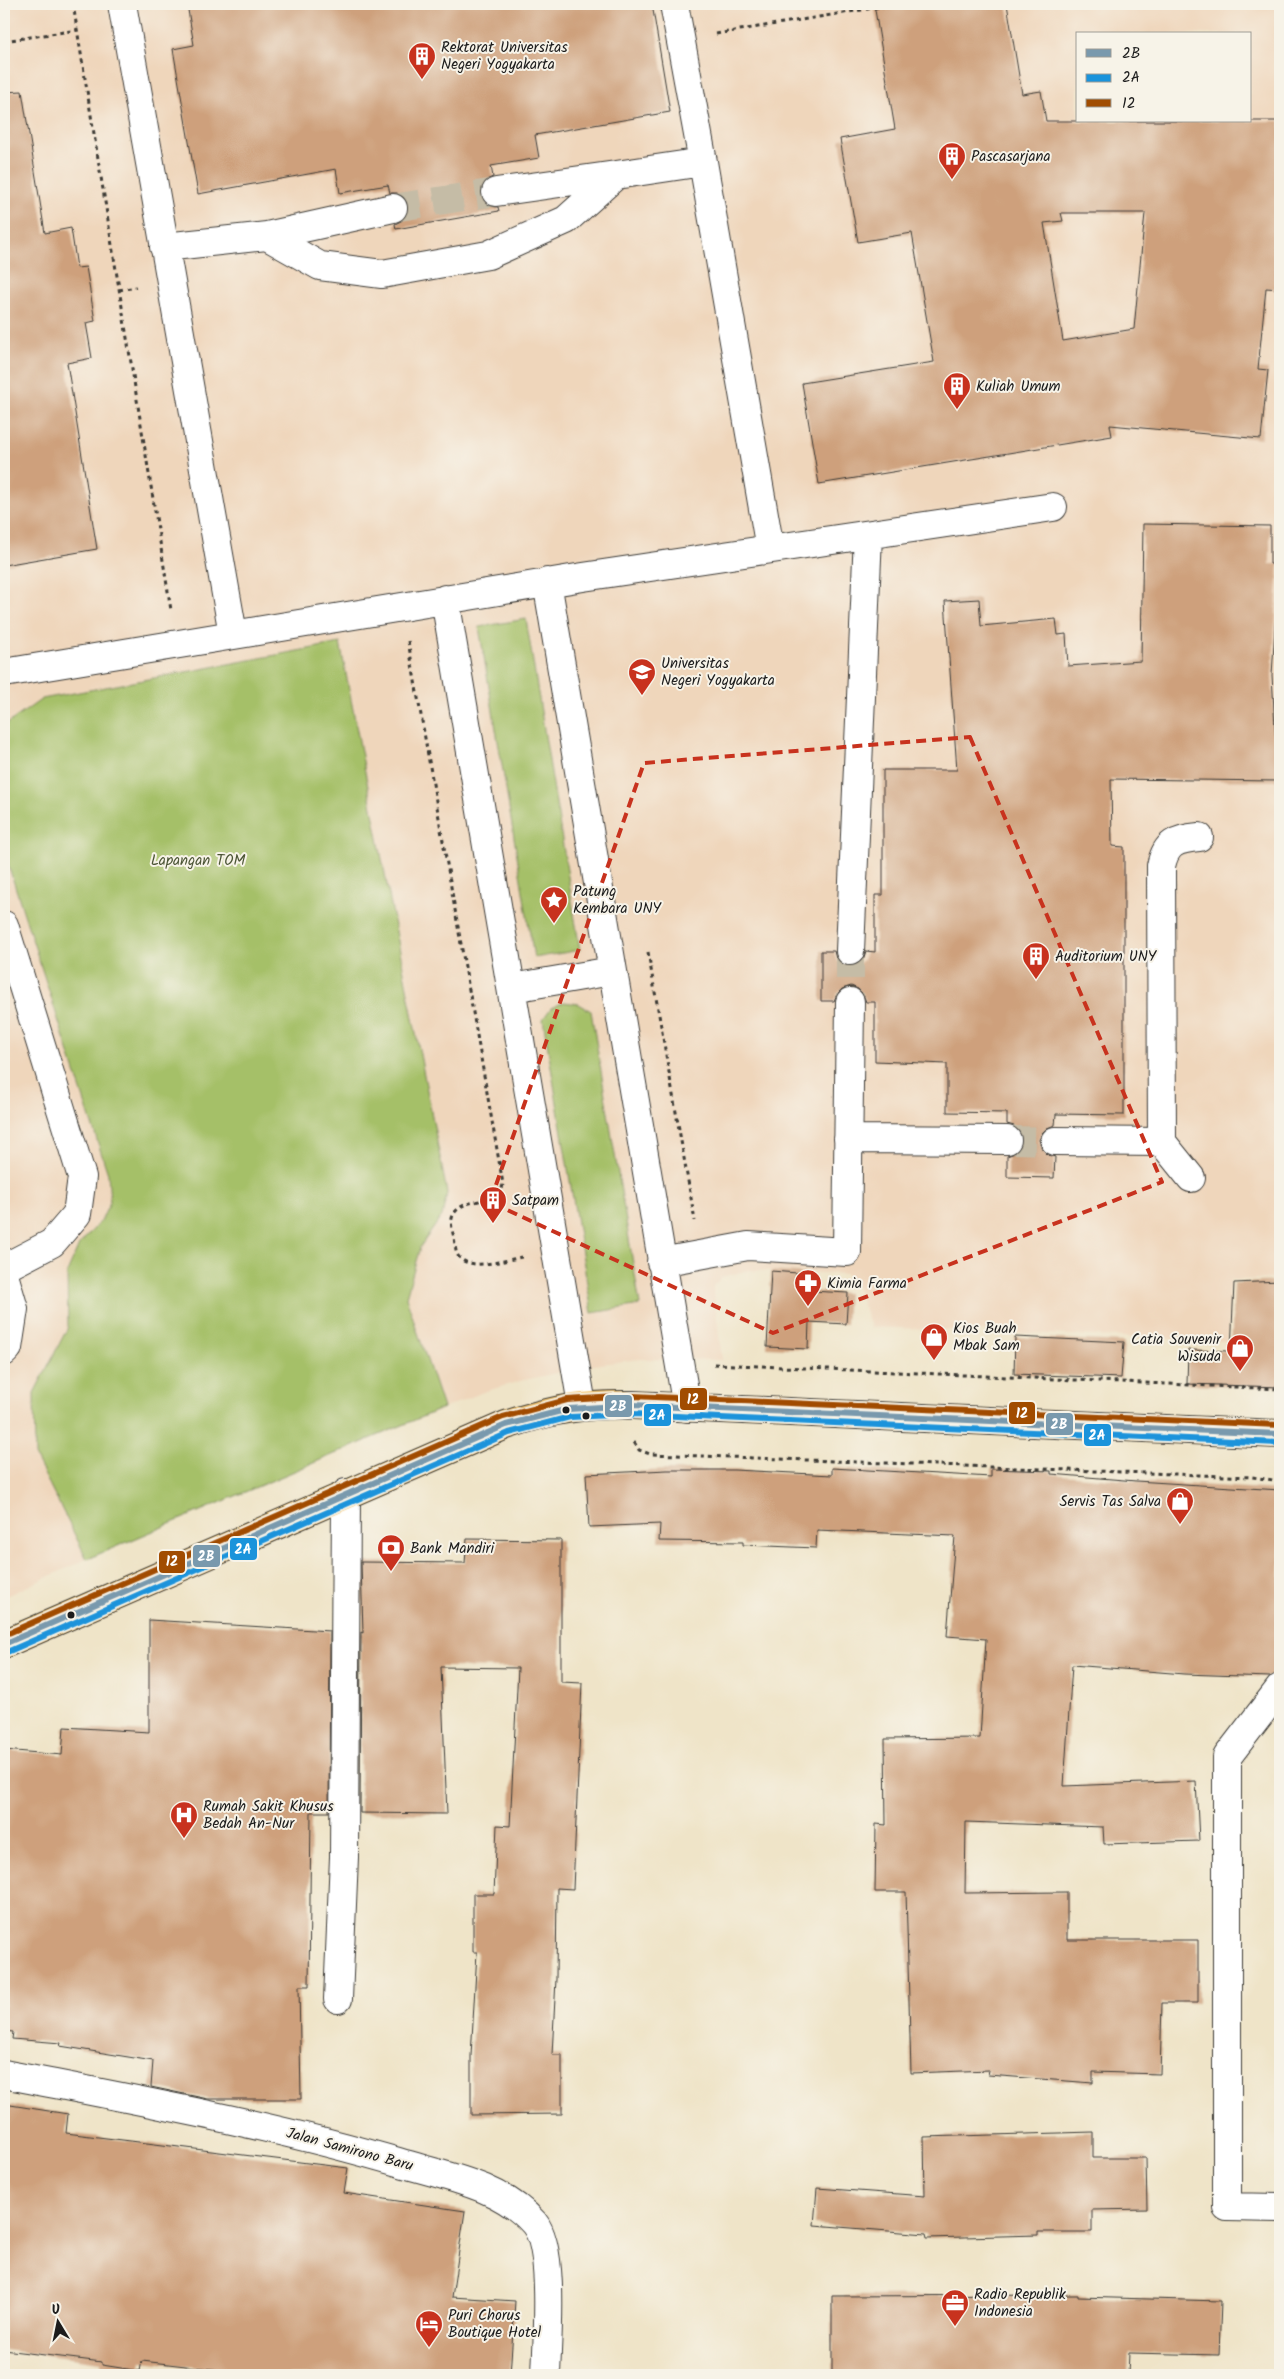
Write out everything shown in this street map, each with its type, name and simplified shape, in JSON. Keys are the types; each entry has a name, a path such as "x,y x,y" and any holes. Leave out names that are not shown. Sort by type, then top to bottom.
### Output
{"main road":[{"path":"4,1644 346,1493 506,1425 546,1412 582,1405 1280,1434"}],"street":[{"path":"122,4 233,634"},
{"path":"674,4 770,548"},
{"path":"496,192 703,162"},
{"path":"267,236 320,266 382,274 488,255 566,220 616,175"},
{"path":"164,247 267,236 392,208"},
{"path":"4,673 547,582 1053,508"},
{"path":"850,951 868,534"},
{"path":"547,582 687,1408"},
{"path":"445,599 582,1405"},
{"path":"1192,1178 1162,1142 1161,866 1164,854 1172,844 1184,838 1199,837"},
{"path":"4,925 82,1177 77,1214 52,1242 4,1268"},
{"path":"512,988 612,971"},
{"path":"661,1262 748,1246 847,1252 850,1002"},
{"path":"848,1139 1007,1140"},
{"path":"1055,1142 1162,1142"},
{"path":"4,1275 14,1309 8,1348 4,1352"},
{"path":"338,1999 344,1857 346,1493"},
{"path":"1280,1688 1227,1757 1227,2207 1280,2208"},
{"name":"Jalan Samirono Baru","path":"4,2074 154,2103 321,2139 474,2185 510,2203 535,2224 548,2264 546,2375"}],"path":[{"path":"73,4 176,643"},
{"path":"680,40 898,4"},
{"path":"4,41 77,30"},
{"path":"402,606 503,1184 501,1194 492,1200 463,1205 454,1213 451,1222 457,1254 463,1262 474,1265 555,1251"},
{"path":"679,1362 1280,1389"},
{"path":"634,1442 639,1450 650,1454 1252,1477 1280,1481"}],"highlighted area":[{"path":"970,737 1162,1182 773,1333 490,1202 644,763"}],"shaded area":[{"name":"Universitas Negeri Yogyakarta","path":"4,4 1280,4 1280,1279 1230,1280 1228,1341 871,1327 856,1286 846,1274 748,1270 722,1277 713,1286 722,1360 639,1359 594,1365 524,1380 483,1392 87,1559 4,1597"}],"green space":[{"path":"526,619 580,950 534,958 479,627"},
{"name":"Lapangan TOM","path":"340,643 447,1193 442,1216 420,1247 406,1297 443,1408 87,1559 35,1456 34,1393 68,1327 67,1273 79,1245 101,1221 110,1202 108,1174 4,852 4,726 42,699"},
{"path":"564,1002 579,1004 591,1011 640,1305 592,1313 543,1019 551,1008"}],"building":[{"name":"Rektorat Universitas Negeri Yogyakarta","path":"187,4 652,4 670,112 535,135 539,158 491,166 493,177 486,180 482,186 481,194 483,201 490,206 498,207 499,211 396,229 395,224 403,220 408,212 408,204 404,197 397,193 390,193 388,185 340,193 336,169 198,194 173,49 194,45"},
{"path":"874,4 1007,4 1022,94 1041,91 1046,121 1280,121 1280,289 1266,288 1258,369 1268,370 1261,439 1110,425 1112,436 819,484 802,383 934,362 912,233 858,242 840,139 895,129","holes":["1061,213 1145,213 1134,329 1063,341 1044,223 1063,221"]},
{"path":"22,91 45,233 71,228 77,268 86,267 95,321 86,323 92,358 67,363 97,549 4,565 4,92"},
{"path":"1143,524 1270,526 1270,564 1279,564 1272,675 1278,781 1111,779 1112,846 1124,847 1124,1115 1056,1114 1055,1125 1047,1128 1039,1140 1042,1149 1048,1155 1055,1157 1054,1178 1007,1177 1007,1156 1015,1153 1023,1141 1020,1132 1014,1126 1007,1124 1007,1113 947,1112 947,1064 875,1061 875,1002 866,1002 863,994 851,986 842,989 834,1001 821,1001 821,951 834,951 836,959 841,964 850,967 857,965 863,960 866,951 875,952 875,895 883,895 883,770 957,770 945,601 979,599 981,626 1056,619 1058,635 1066,634 1068,666 1141,661"},
{"name":"Kimia Farma","path":"771,1271 811,1274 811,1291 848,1293 846,1324 809,1322 808,1349 767,1347"},
{"path":"1280,1281 1280,1387 1187,1384 1188,1350 1231,1351 1234,1283"},
{"path":"1015,1337 1124,1342 1121,1378 1014,1374"},
{"path":"832,1468 991,1477 991,1469 1051,1471 1051,1474 1280,1490 1279,1673 1270,1677 1184,1674 1072,1665 1064,1786 1196,1781 1199,1841 1104,1844 1103,1827 966,1822 965,1893 1067,1892 1067,1940 1198,1940 1198,2003 1162,2003 1160,2074 1093,2072 1093,2083 988,2075 989,2070 911,2073 906,1892 875,1892 876,1824 886,1825 885,1739 980,1738 986,1639 947,1636 955,1536 817,1530 816,1548 743,1545 743,1542 659,1541 660,1524 589,1527 586,1474 667,1470 734,1470 832,1475"},
{"path":"467,1539 561,1540 561,1682 582,1683 573,1889 557,1888 556,1979 552,2055 562,2055 562,2114 471,2115 471,2056 477,1952 473,1952 473,1894 494,1894 497,1825 510,1826 518,1668 441,1667 447,1814 360,1813 361,1632 363,1633 361,1562 465,1563"},
{"name":"Rumah Sakit Khusus Bedah An-Nur","path":"149,1620 330,1631 329,1812 311,1812 309,1986 299,1986 301,2099 208,2099 151,2087 153,2061 60,2046 61,2043 12,2039 13,2032 4,2031 4,1750 62,1755 64,1727 149,1732"},
{"path":"4,2104 68,2114 66,2133 348,2168 344,2193 465,2211 452,2297 515,2301 510,2375 264,2375 142,2361 140,2371 102,2365 102,2362 4,2350"},
{"path":"1093,2132 1093,2158 1146,2158 1147,2209 1092,2210 1092,2232 1038,2232 1038,2235 927,2238 926,2234 814,2225 817,2188 925,2196 924,2137"},
{"name":"Radio Republik Indonesia","path":"1078,2295 1078,2297 1221,2301 1219,2355 1129,2353 1128,2375 832,2375 832,2296"}],"tunnel":[{"path":"393,208 496,192"},
{"path":"850,951 850,1002"},
{"path":"1007,1140 1055,1141"}],"transit line":[{"name":"12","path":"4,1635 503,1417 567,1400 633,1396 1280,1425"},
{"name":"2B","path":"4,1644 506,1425 569,1409 633,1405 1280,1434"},
{"name":"2A","path":"7,1652 509,1433 570,1417 633,1414 1280,1443"}],"place":[{"name":"Rektorat Universitas Negeri Yogyakarta","path":"422,80"},
{"name":"Pascasarjana","path":"952,180"},
{"name":"Kuliah Umum","path":"957,410"},
{"name":"Universitas Negeri Yogyakarta","path":"642,696"},
{"name":"Patung Kembara UNY","path":"554,924"},
{"name":"Auditorium UNY","path":"1036,980"},
{"name":"Satpam","path":"493,1224"},
{"name":"Kimia Farma","path":"808,1307"},
{"name":"Kios Buah Mbak Sam","path":"934,1361"},
{"name":"Catia Souvenir Wisuda","path":"1240,1372"},
{"name":"Servis Tas Salva","path":"1180,1525"},
{"name":"Bank Mandiri","path":"391,1572"},
{"name":"Rumah Sakit Khusus Bedah An-Nur","path":"184,1839"},
{"name":"Radio Republik Indonesia","path":"955,2327"},
{"name":"Puri Chorus Boutique Hotel","path":"429,2348"}]}
